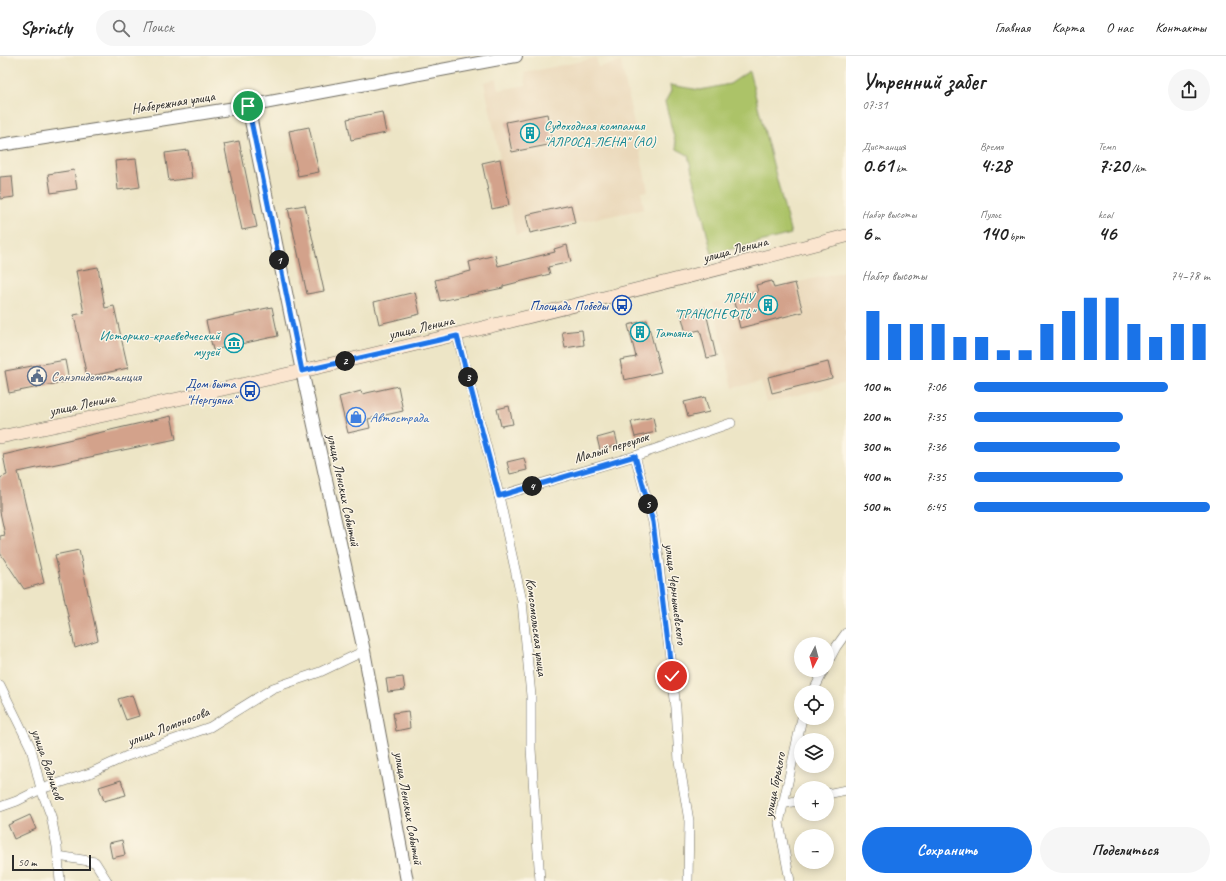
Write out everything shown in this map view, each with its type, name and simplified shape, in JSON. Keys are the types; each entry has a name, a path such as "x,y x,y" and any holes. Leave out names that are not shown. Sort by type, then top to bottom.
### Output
{"main road":[{"name":"улица Ленина","path":"0,437 457,336 846,236"}],"street":[{"name":"Набережная улица","path":"0,145 248,106 516,56"},
{"name":"улица Ленских Событий","path":"248,106 302,371 364,651 407,881"},
{"name":"Комсомольская улица","path":"457,336 499,496 522,601 531,696 531,749 540,881"},
{"name":"Малый переулок","path":"499,496 635,456 731,423"},
{"name":"улица Чернышевского","path":"635,456 653,522 659,565 676,708 679,761 689,821 688,881"},
{"path":"834,651 846,633"},
{"name":"улица Ломоносова","path":"0,807 17,801 41,788 90,773 127,756 210,727 273,688 320,672 364,651"},
{"name":"улица Водников","path":"0,685 31,748 41,788 51,816 58,856 60,881"},
{"name":"улица Горького","path":"790,881 779,823 800,725"},
{"path":"834,793 846,790"},
{"path":"782,804 794,801"},
{"path":"58,856 95,862 107,881"}],"shaded area":[{"path":"596,58 598,67 621,62 648,191 641,192 644,209 516,235 484,82 497,79 499,90 526,85 524,73"},
{"path":"846,271 846,383 766,403 761,382 733,388 713,303 757,293 756,285 772,281 774,288"}],"green space":[{"path":"749,71 791,234 712,254 688,155 677,149 665,102 671,91 670,85 700,90 730,84"}],"building":[{"path":"382,112 386,133 351,140 347,119"},
{"name":"Судоходная компания \"АЛРОСА-ЛЕНА\" (АО)","path":"547,114 553,144 512,152 506,122"},
{"path":"309,127 319,172 298,176 289,131"},
{"path":"239,141 257,227 242,230 224,144"},
{"path":"188,150 192,178 169,181 165,153"},
{"path":"136,159 140,187 118,190 115,161"},
{"path":"500,159 509,205 492,209 482,163"},
{"path":"74,170 77,189 51,193 48,174"},
{"path":"12,176 14,197 0,199 0,177"},
{"path":"305,205 324,291 307,294 288,208"},
{"path":"571,205 575,223 530,233 526,215"},
{"path":"567,245 571,262 548,267 550,274 503,286 503,288 440,301 435,280 471,271 469,262 495,255 498,266 555,252 554,249"},
{"path":"98,267 105,308 114,306 128,368 87,377 74,315 84,313 76,271"},
{"name":"ЛРНУ \"ТРАНСНЕФТЬ\"","path":"772,281 774,288 795,283 803,312 740,328 733,298 758,292 756,285"},
{"path":"415,292 420,314 379,324 374,302"},
{"path":"272,307 278,336 213,350 206,321"},
{"path":"705,308 716,356 707,358 700,330 686,333 681,314"},
{"path":"647,320 661,372 624,380 620,360 636,357 628,325"},
{"path":"582,330 584,345 565,348 562,332"},
{"name":"Санэпидемстанция","path":"65,360 69,381 9,393 5,371"},
{"path":"828,362 832,378 772,393 768,377"},
{"path":"398,386 403,411 368,419 370,428 348,433 339,397 361,391 362,394"},
{"path":"705,397 709,412 688,417 684,402"},
{"path":"509,406 513,424 501,426 497,409"},
{"path":"171,416 176,439 18,472 44,583 24,589 0,553 0,536 5,535 0,512 0,478 7,475 3,455"},
{"path":"653,417 656,432 635,437 631,422"},
{"path":"615,433 618,445 600,450 597,438"},
{"path":"524,458 527,470 510,474 507,462"},
{"path":"79,550 98,640 75,648 55,555"},
{"path":"403,677 405,690 388,692 386,679"},
{"path":"132,695 139,716 126,720 118,699"},
{"path":"408,711 410,728 396,731 393,713"},
{"path":"121,780 126,795 104,801 99,787"},
{"path":"30,815 36,829 14,839 8,825"},
{"path":"122,840 125,855 112,858 109,843"}],"place":[{"name":"Судоходная компания \"АЛРОСА-ЛЕНА\" (АО)","path":"530,133"},
{"name":"Площадь Победы","path":"622,305"},
{"name":"ЛРНУ \"ТРАНСНЕФТЬ\"","path":"768,305"},
{"name":"Татьяна","path":"640,332"},
{"name":"Историко-краеведческий музей","path":"234,343"},
{"name":"Санэпидемстанция","path":"37,376"},
{"name":"Дом быта \"Нергуяна\"","path":"250,391"},
{"name":"Автострада","path":"356,417"}],"route":[{"path":"248,106 302,371 457,336 499,496 635,456 653,522 672,676"}]}
